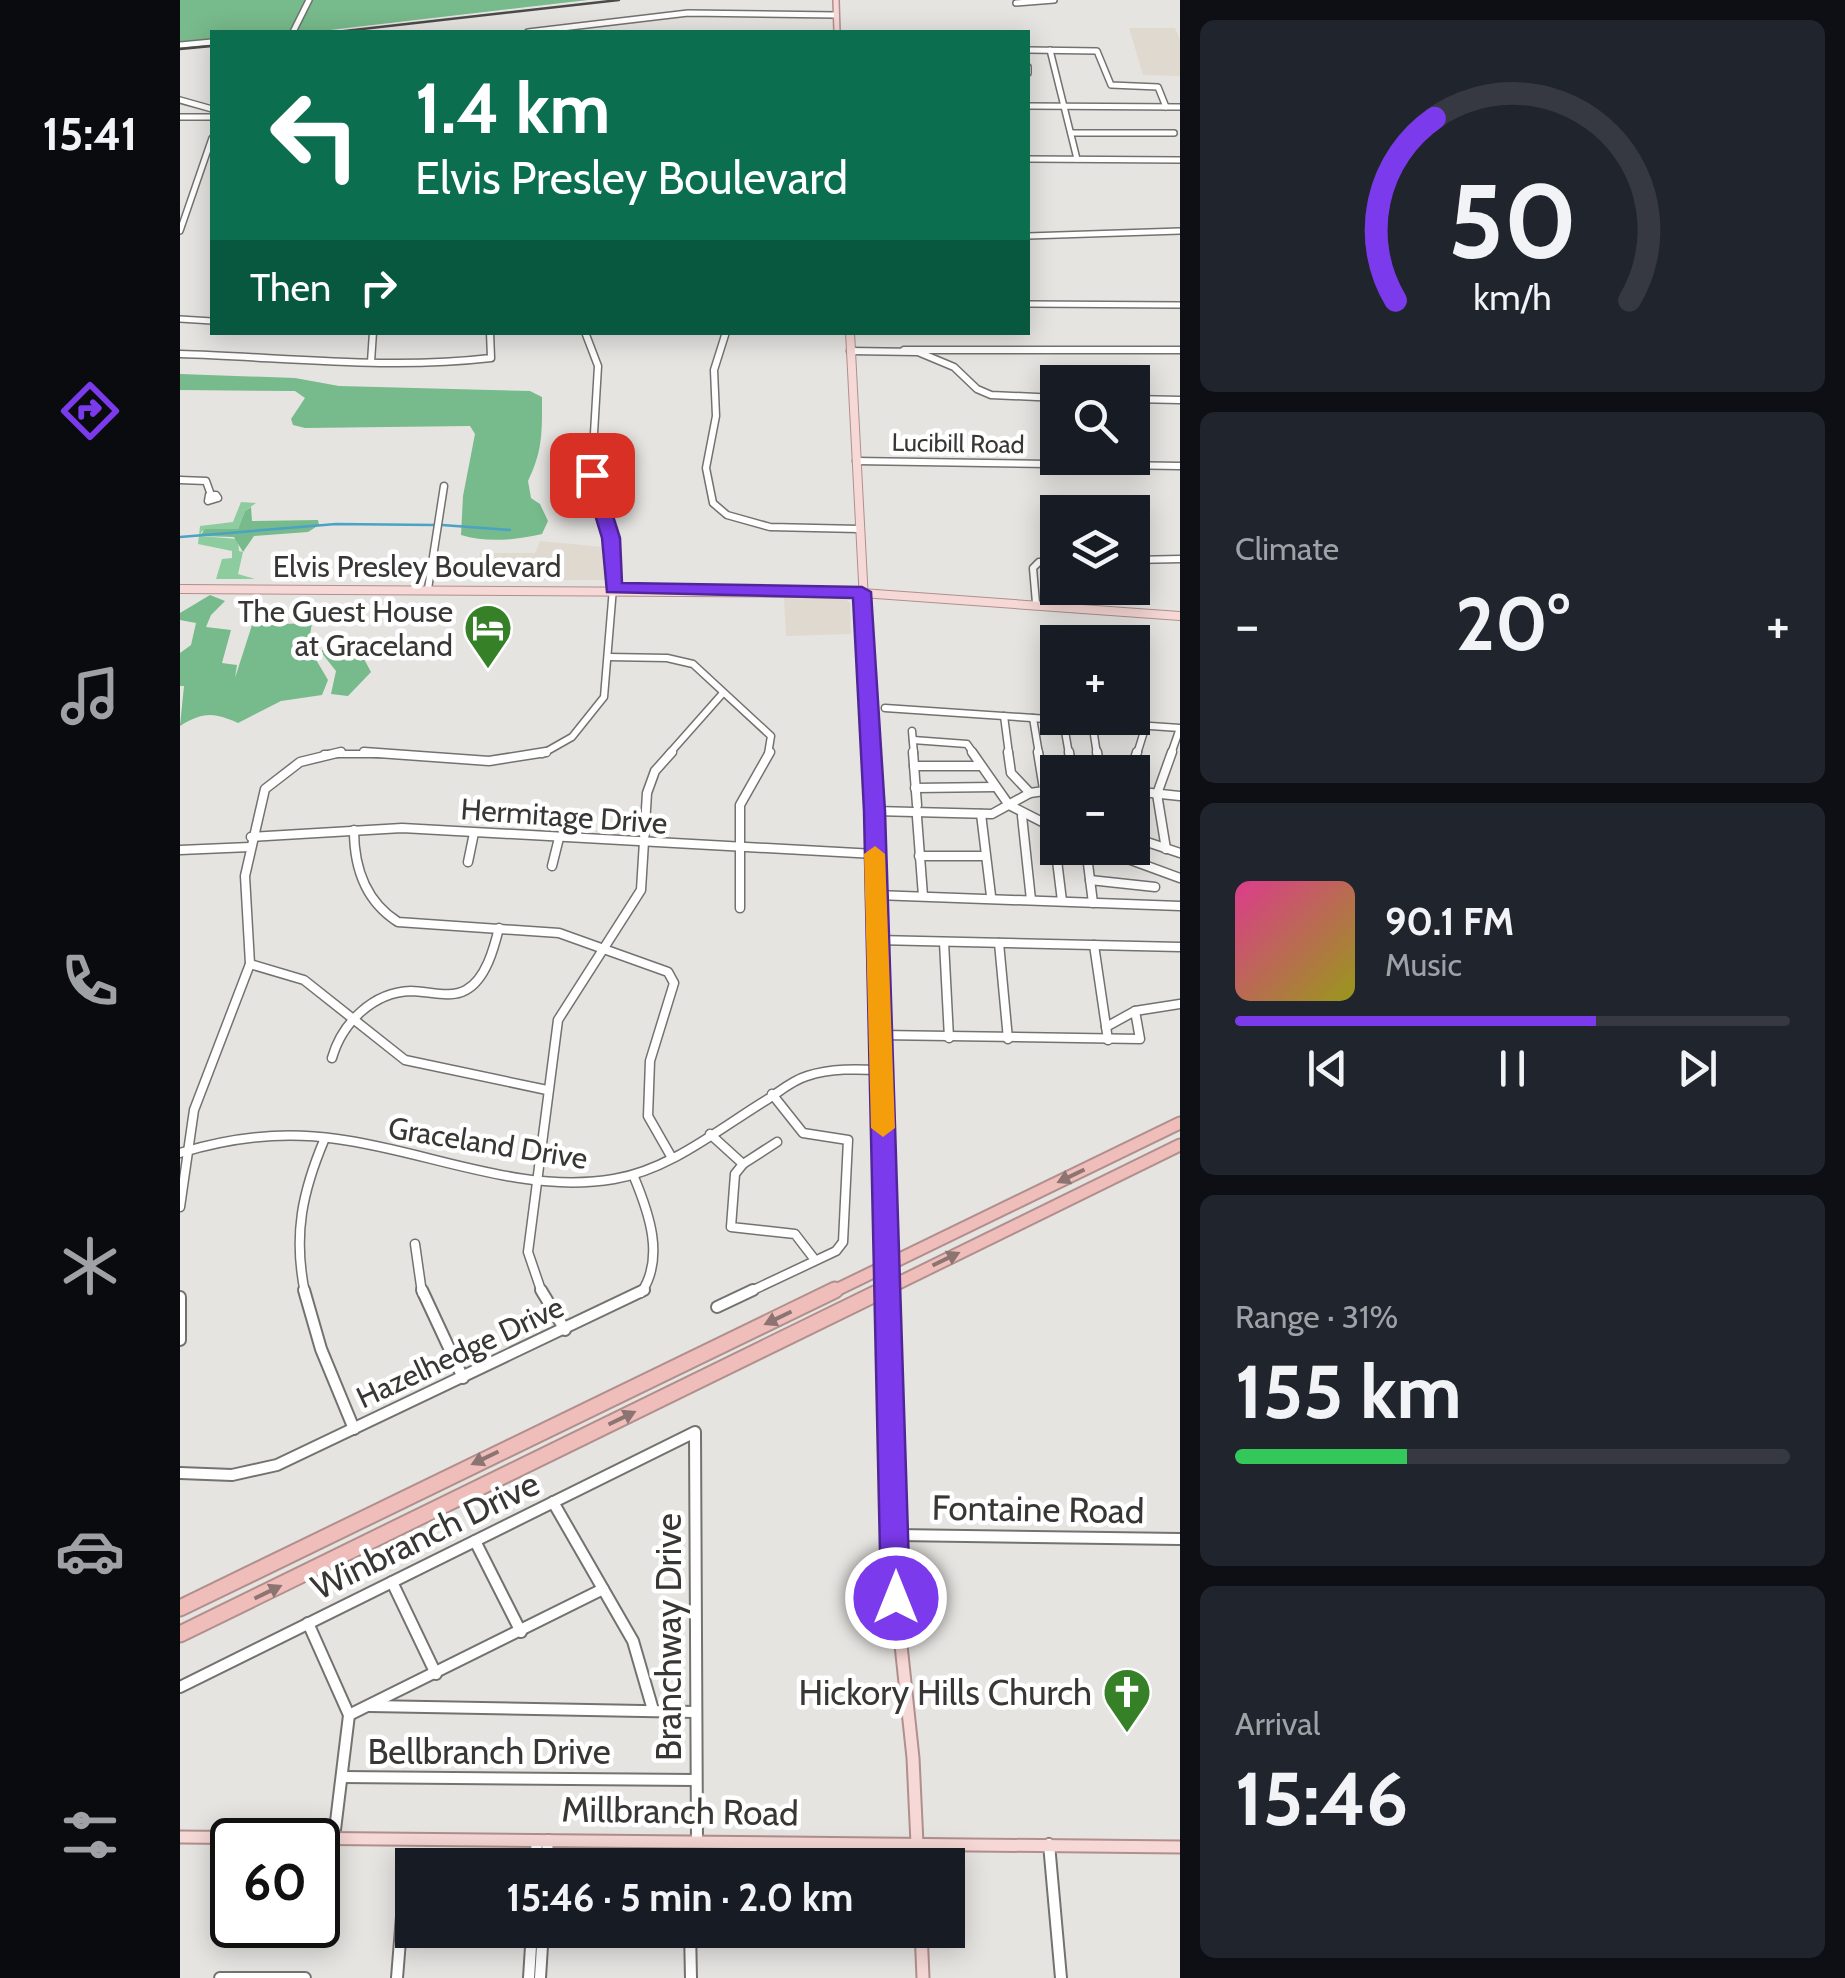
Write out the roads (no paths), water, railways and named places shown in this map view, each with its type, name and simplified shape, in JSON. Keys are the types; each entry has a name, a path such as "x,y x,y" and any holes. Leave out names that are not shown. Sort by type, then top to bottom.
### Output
{"highway":[{"path":"180,1608 1180,1123"},
{"path":"180,1634 1180,1145"}],"main road":[{"path":"836,0 837,30"},
{"path":"850,335 875,811 896,1598 913,1758 917,1848"},
{"name":"Elvis Presley Boulevard","path":"180,590 254,588"},
{"name":"Elvis Presley Boulevard","path":"180,590 614,588 862,592 1180,616"},
{"name":"Millbranch Road","path":"180,1838 210,1838"},
{"name":"Millbranch Road","path":"340,1838 1180,1847"},
{"path":"921,1948 923,1978"}],"street":[{"path":"294,30 309,0"},
{"path":"1016,3 1054,0"},
{"path":"546,30 688,14 836,15"},
{"path":"180,44 210,42"},
{"path":"1030,50 1097,51 1108,82 1158,87 1166,107"},
{"path":"1050,50 1077,160"},
{"path":"180,100 210,108"},
{"path":"1030,106 1180,107"},
{"path":"180,117 210,117"},
{"path":"1071,133 1174,133"},
{"path":"180,232 210,143"},
{"path":"1030,159 1180,160"},
{"path":"1030,236 1180,230"},
{"path":"1030,304 1180,306"},
{"path":"180,320 210,321"},
{"path":"370,362 373,335"},
{"path":"180,354 370,362 491,358 490,335"},
{"path":"180,1207 194,1110 250,964 245,876 265,790 300,762 351,751 489,761 521,759 572,738 604,696 614,588 611,538 591,484 598,366 586,335"},
{"path":"725,335 713,374 716,417 706,464 706,486 715,507 743,523 764,527 859,529"},
{"path":"904,350 941,359 991,395 1040,397"},
{"path":"850,351 1180,350"},
{"path":"1150,399 1180,400"},
{"name":"Lucibill Road","path":"856,461 1180,466"},
{"path":"180,480 206,481 211,495"},
{"path":"428,588 444,486"},
{"path":"1150,560 1180,559"},
{"path":"1036,603 1033,568 1040,562"},
{"path":"608,657 686,661 700,669 762,726 773,746 740,806 740,908"},
{"path":"565,1330 532,1270 528,1252 558,1020 641,890 647,793 656,771 723,693"},
{"path":"884,708 1040,718"},
{"path":"975,714 975,725"},
{"path":"1004,716 1011,773 1030,793"},
{"path":"1033,718 1040,763"},
{"path":"1150,726 1180,728 1157,794 1166,849"},
{"path":"923,896 912,736 967,744 1009,806 1040,823"},
{"path":"914,766 980,766"},
{"path":"915,788 995,788"},
{"path":"875,811 997,814 1040,790"},
{"path":"1150,793 1180,796"},
{"path":"980,814 992,896"},
{"path":"1022,816 1031,900"},
{"path":"354,830 357,872 388,916 398,922 560,932 668,972 674,984 650,1060 648,1116 672,1158"},
{"name":"Hermitage Drive","path":"180,850 354,830 875,854"},
{"path":"468,862 474,833"},
{"path":"552,866 559,838"},
{"path":"1150,842 1180,854"},
{"path":"919,856 985,856"},
{"path":"1058,865 1062,901"},
{"path":"1088,865 1093,903"},
{"path":"1140,865 1180,878"},
{"path":"1153,904 1157,872"},
{"path":"1090,880 1155,887"},
{"path":"876,895 1180,903"},
{"path":"332,1058 334,1043 355,1019 393,992 465,991 474,984 500,928"},
{"path":"877,940 1180,947"},
{"path":"944,942 950,1038"},
{"path":"999,943 1008,1039"},
{"path":"1094,946 1108,1040"},
{"path":"250,964 304,980 406,1060 547,1090"},
{"path":"1106,1028 1135,1011 1180,1004"},
{"path":"880,1035 1140,1039 1135,1011"},
{"name":"Graceland Drive","path":"180,1153 244,1138 296,1134 538,1178 596,1184 634,1178 804,1076 882,1070"},
{"path":"717,1307 839,1249 843,1242 850,1143 837,1135 803,1133 772,1094"},
{"path":"710,1134 743,1164"},
{"path":"325,1138 300,1206 306,1300 325,1366 354,1429"},
{"path":"777,1142 735,1170 730,1218 734,1228 794,1234 815,1260"},
{"name":"Hazelhedge Drive","path":"180,1473 254,1471 354,1429 643,1292 650,1281 651,1214 634,1178"},
{"path":"414,1244 414,1277 422,1301 464,1378"},
{"path":"180,1297 180,1340"},
{"name":"Winbranch Drive","path":"180,1686 694,1432"},
{"name":"Branchway Drive","path":"694,1432 697,1842"},
{"path":"553,1502 641,1661 653,1710"},
{"name":"Fontaine Road","path":"896,1535 1180,1539"},
{"path":"475,1541 520,1632"},
{"path":"392,1582 436,1674"},
{"path":"350,1715 602,1589"},
{"path":"308,1623 350,1715 337,1818"},
{"path":"370,1706 696,1712"},
{"name":"Bellbranch Drive","path":"342,1778 696,1780"},
{"path":"540,1848 542,1840"},
{"path":"542,1840 543,1848"},
{"path":"1049,1844 1061,1978"},
{"path":"397,1978 399,1948"},
{"path":"529,1978 531,1948"},
{"path":"540,1978 542,1948"},
{"path":"690,1948 691,1978"},
{"path":"220,1978 305,1978"}],"waterway":[{"path":"180,537 336,524 434,525"},
{"path":"442,525 510,530"}],"railway":[{"path":"354,30 619,0"},
{"path":"180,49 210,46"}],"place":[{"name":"The Guest House at Graceland","path":"488,670"},
{"name":"Hickory Hills Church","path":"1127,1734"}]}
